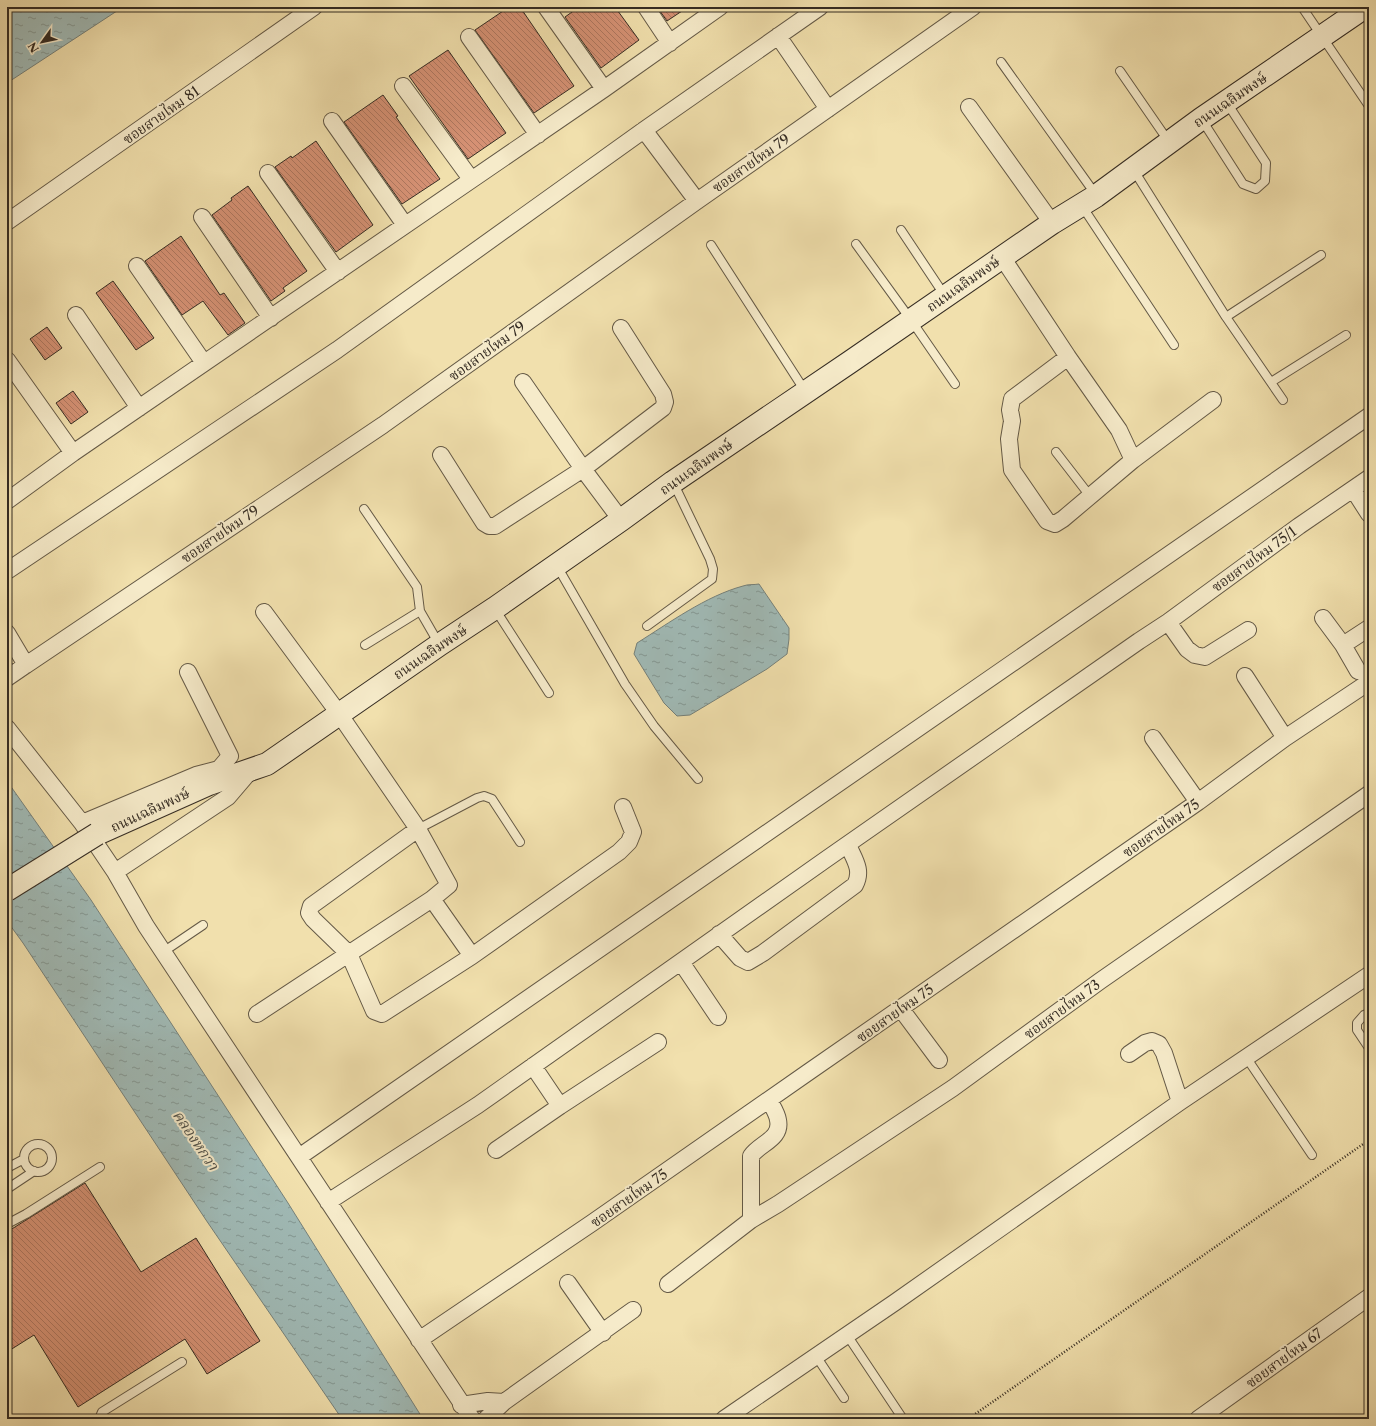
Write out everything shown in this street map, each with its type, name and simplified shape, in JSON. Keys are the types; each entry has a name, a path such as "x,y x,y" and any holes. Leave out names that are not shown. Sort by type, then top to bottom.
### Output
{"main road":[{"name":"ถนนเฉลิมพงษ์","path":"7,890 90,829 209,784 259,767 340,715 621,520 673,482 1052,223 1088,200 1201,118 1365,7"}],"street":[{"name":"ซอยสายไหม 81","path":"7,222 314,7"},
{"path":"546,7 604,89"},
{"path":"646,7 670,43"},
{"path":"7,500 204,362 271,318 538,135 720,7"},
{"path":"7,571 337,350 644,130 820,7"},
{"name":"ซอยสายไหม 79","path":"7,678 383,426 697,201 973,7"},
{"path":"469,36 538,135"},
{"path":"778,36 828,109"},
{"path":"403,86 471,180"},
{"path":"969,107 1052,223"},
{"path":"332,121 405,225"},
{"path":"644,130 697,201"},
{"path":"268,174 338,272"},
{"path":"202,217 271,318"},
{"path":"1002,257 1068,357 1119,430 1133,460"},
{"path":"137,266 204,362"},
{"path":"76,315 139,408"},
{"path":"441,455 484,523 489,526 495,526 583,469 663,408 665,402 663,394 621,328"},
{"path":"1068,357 1012,399 1010,410 1012,421 1010,439 1012,470 1047,521 1055,524 1133,460 1213,400"},
{"path":"7,360 73,453"},
{"path":"523,382 583,469 621,520"},
{"path":"299,1157 1369,416"},
{"name":"ซอยสายไหม 75/1","path":"328,1202 478,1105 719,934 1168,622 1299,526 1369,478"},
{"path":"1353,489 1369,514"},
{"path":"257,1014 432,899 449,886 418,829 340,715 264,612"},
{"path":"1324,618 1363,677"},
{"path":"1168,622 1187,649 1195,655 1205,657 1248,630"},
{"path":"1343,645 1369,628"},
{"path":"7,633 26,665"},
{"path":"188,672 230,756 219,769"},
{"path":"1245,676 1285,738"},
{"name":"ซอยสายไหม 75","path":"419,1340 592,1223 1198,802 1285,738 1363,677"},
{"path":"7,728 90,829 146,926 472,1419"},
{"path":"1153,738 1198,802"},
{"path":"90,829 196,775 250,760 259,767 228,798 115,872"},
{"name":"ซอยสายไหม 73","path":"668,1284 751,1220 778,1204 952,1088 1100,981 1369,794"},
{"path":"418,829 311,906 309,913 313,919 349,954 374,1011 382,1014 472,956 618,852 629,842 633,832 623,807"},
{"path":"719,934 740,958 748,962 763,952 855,885 859,879 860,870 848,845"},
{"path":"432,899 472,956"},
{"path":"681,962 718,1017"},
{"path":"724,1419 847,1335 1180,1102 1369,975"},
{"path":"901,1009 939,1060"},
{"path":"1129,1054 1145,1043 1152,1041 1159,1044 1164,1053 1180,1102"},
{"path":"496,1150 658,1042"},
{"path":"533,1066 560,1106"},
{"path":"751,1220 751,1156 756,1150 775,1136 779,1129 778,1119 769,1100"},
{"path":"568,1283 603,1332"},
{"name":"ซอยสายไหม 67","path":"1198,1419 1369,1297"},
{"path":"486,1419 504,1402 634,1310"},
{"path":"461,1404 488,1401 504,1402"}],"lane":[{"path":"1302,7 1369,106"},
{"path":"1001,62 1088,200 1174,345"},
{"path":"1120,71 1169,142"},
{"path":"1201,118 1243,184 1256,189 1265,181 1266,162 1226,102"},
{"path":"1132,169 1226,317 1283,400"},
{"path":"901,230 946,296"},
{"path":"856,244 955,384"},
{"path":"711,245 805,391"},
{"path":"1226,317 1321,255"},
{"path":"1271,382 1346,335"},
{"path":"1056,452 1090,496"},
{"path":"647,626 712,579 713,569 710,559 673,482"},
{"path":"364,509 417,587 420,611 439,645"},
{"path":"556,565 625,684 654,726 698,780"},
{"path":"495,608 548,693"},
{"path":"365,645 420,611"},
{"path":"418,829 477,798 484,796 492,799 520,842"},
{"path":"163,952 203,925"},
{"path":"1369,1013 1364,1015 1357,1023 1357,1030 1369,1048"},
{"path":"1246,1057 1312,1155"},
{"path":"42,1144 50,1151 51,1162 49,1167 39,1172 34,1171 26,1164 24,1159 25,1154 27,1149 31,1146 42,1144"},
{"path":"7,1168 24,1159"},
{"path":"7,1222 26,1214 100,1167"},
{"path":"7,1189 34,1171"},
{"path":"847,1335 904,1419"},
{"path":"816,1356 844,1398"},
{"path":"99,1419 102,1412 182,1362"}],"path":[{"path":"968,1419 1369,1140"}],"water":[{"path":"7,7 123,7 7,83"},
{"path":"759,584 789,628 787,654 767,669 690,715 677,716 664,703 634,654 637,643 715,596 745,585"},
{"name":"คลองหกวา","path":"7,781 91,900 288,1203 423,1419 342,1419 206,1220 7,921"}],"building":[{"path":"509,7 520,7 574,86 534,113 475,30"},
{"path":"579,7 615,7 639,40 601,68 565,17"},
{"path":"657,7 688,7 667,21"},
{"path":"448,50 506,133 468,159 409,76"},
{"path":"383,95 398,116 396,117 440,179 402,204 344,122"},
{"path":"316,141 373,225 336,252 275,167 291,156 292,158"},
{"path":"248,186 307,271 283,288 285,291 271,301 212,215 232,200 231,198"},
{"path":"181,236 220,295 224,293 245,323 228,335 203,301 182,315 145,261"},
{"path":"113,281 154,338 136,350 96,293"},
{"path":"47,327 62,348 45,360 30,339"},
{"path":"73,391 88,412 71,424 56,403"},
{"path":"85,1183 141,1272 196,1238 260,1341 207,1374 185,1339 78,1407 34,1335 7,1352 7,1232"}]}
